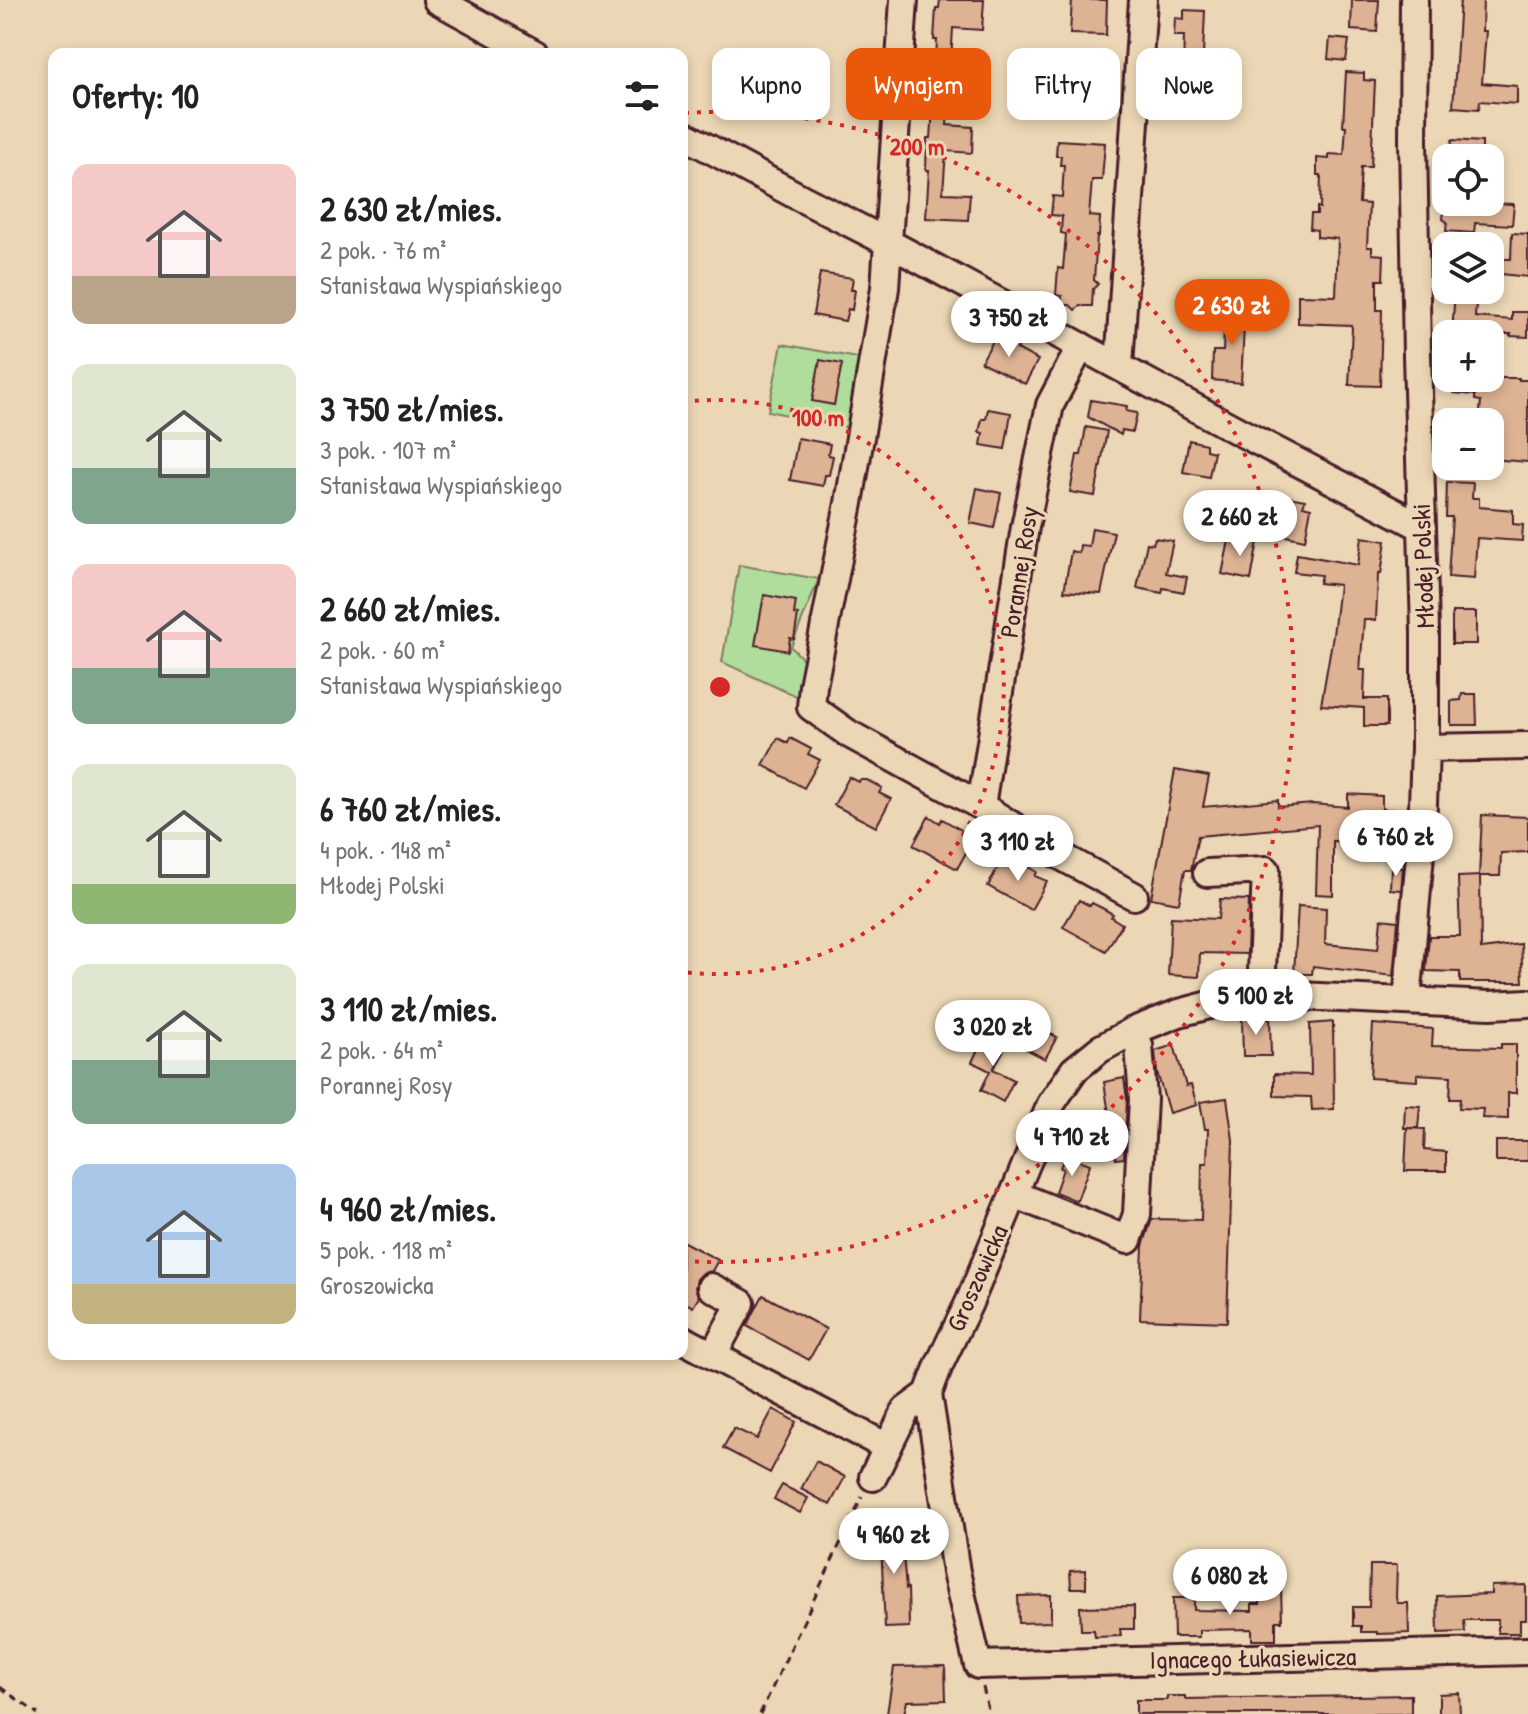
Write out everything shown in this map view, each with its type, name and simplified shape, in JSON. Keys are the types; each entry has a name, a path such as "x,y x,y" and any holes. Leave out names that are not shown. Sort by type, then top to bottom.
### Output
{"street":[{"path":"437,0 524,48"},
{"path":"904,0 885,288 811,707 849,734 981,806 1059,855 1134,896"},
{"path":"1119,366 1143,0"},
{"name":"Młodej Polski","path":"1407,1001 1422,832 1425,748 1425,631 1413,172 1414,0"},
{"path":"688,137 1422,527"},
{"name":"Porannej Rosy","path":"981,806 1025,527 1050,405 1081,346"},
{"path":"1425,748 1528,746"},
{"path":"1207,873 1266,870 1262,971 1264,997"},
{"name":"Groszowicka","path":"873,1477 906,1410 928,1394 1051,1104 1074,1070 1100,1049 1133,1031 1179,1013 1225,1001 1298,996 1490,1005 1528,1003"},
{"path":"1014,1194 1128,1240 1137,1214 1143,1099 1139,1045 1133,1031"},
{"path":"711,1287 741,1303 713,1355"},
{"path":"688,1342 887,1447"},
{"path":"928,1394 956,1572 978,1665"},
{"name":"Ignacego Łukasiewicza","path":"978,1665 1528,1651"}],"path":[{"path":"760,1714 873,1477"},
{"path":"978,1665 989,1714"},
{"path":"0,1687 38,1714"}],"green space":[{"path":"782,344 863,359 850,428 768,411"},
{"path":"739,565 819,579 791,647 811,667 802,699 722,662"}],"building":[{"path":"940,0 984,0 982,30 953,28 952,48 937,48 937,40 934,40 936,8 939,8"},
{"path":"1072,0 1107,0 1106,35 1070,34"},
{"path":"1352,0 1379,0 1377,32 1351,30"},
{"path":"1460,0 1483,0 1482,31 1486,31 1482,83 1517,86 1517,104 1480,101 1479,109 1453,107"},
{"path":"1184,10 1205,11 1203,48 1184,48 1184,36 1174,36 1175,18 1184,19"},
{"path":"1330,38 1349,40 1346,61 1328,59"},
{"path":"1346,72 1364,73 1364,80 1375,81 1371,167 1361,167 1359,203 1369,204 1367,247 1372,247 1372,254 1384,255 1383,280 1377,280 1377,310 1382,310 1380,386 1349,385 1351,325 1298,323 1298,295 1336,296 1338,239 1317,237 1317,230 1310,229 1311,214 1317,214 1317,207 1320,208 1321,175 1317,175 1317,158 1329,159 1329,154 1344,155"},
{"path":"932,120 947,120 947,125 973,127 972,153 946,151 943,193 970,194 968,220 926,218 927,138 931,138"},
{"path":"1057,140 1105,143 1102,180 1092,180 1089,216 1100,217 1094,280 1098,284 1093,289 1092,306 1080,306 1075,310 1070,305 1061,305 1062,296 1056,295 1058,268 1063,269 1066,234 1061,233 1062,216 1051,215 1053,196 1062,197 1064,165 1060,165 1061,156 1056,156"},
{"path":"1452,140 1482,142 1482,144 1452,144"},
{"path":"1504,204 1514,204 1512,225 1475,223 1474,232 1446,231 1447,222 1443,216 1504,216"},
{"path":"1512,233 1528,234 1528,277 1504,274 1504,259 1511,259"},
{"path":"820,273 853,278 852,310 848,309 845,321 813,315"},
{"path":"1454,304 1476,304 1475,317 1512,320 1512,312 1528,312 1528,337 1504,334 1504,320 1453,320"},
{"path":"1225,308 1252,310 1251,327 1244,327 1241,383 1212,380 1213,351 1223,351"},
{"path":"997,334 1019,345 1017,349 1038,360 1025,384 981,362"},
{"path":"820,360 842,364 834,405 812,401"},
{"path":"1504,378 1528,380 1528,462 1504,460 1504,408 1480,408 1481,401 1475,400 1475,395 1454,393 1504,392"},
{"path":"1091,400 1127,406 1126,411 1137,413 1133,432 1122,430 1121,435 1088,417"},
{"path":"988,409 1011,413 1005,449 981,445 983,433 979,432"},
{"path":"1086,427 1107,431 1095,496 1070,492"},
{"path":"798,438 830,444 828,455 833,456 823,486 790,480"},
{"path":"1189,440 1206,444 1206,450 1214,452 1209,477 1183,472"},
{"path":"1447,482 1473,483 1472,498 1479,498 1479,507 1513,510 1513,524 1523,525 1522,541 1477,538 1474,579 1448,577 1452,517 1446,517"},
{"path":"977,488 1001,493 994,528 970,523"},
{"path":"1283,496 1305,500 1303,506 1311,508 1305,540 1276,534"},
{"path":"1202,503 1242,510 1238,529 1198,521"},
{"path":"1092,528 1114,532 1101,594 1064,591 1071,551 1079,553 1080,545 1089,546"},
{"path":"1230,536 1258,541 1251,580 1222,574"},
{"path":"1362,537 1386,541 1381,574 1378,574 1376,620 1364,620 1360,670 1365,670 1364,699 1387,699 1387,726 1364,726 1364,708 1321,705 1339,585 1319,583 1321,575 1294,572 1297,554 1358,565"},
{"path":"1155,538 1173,541 1166,573 1187,577 1184,592 1163,588 1162,593 1137,588 1147,543 1153,544"},
{"path":"764,595 796,601 794,614 798,615 794,639 790,638 788,651 755,645"},
{"path":"1452,612 1476,612 1476,644 1452,644"},
{"path":"1462,694 1476,694 1477,725 1451,725 1451,701 1461,700"},
{"path":"778,738 788,743 790,738 811,749 808,754 820,760 804,788 763,765"},
{"path":"1175,770 1209,776 1203,807 1278,800 1278,807 1313,804 1348,807 1348,794 1382,796 1382,809 1407,810 1406,832 1380,831 1379,843 1333,841 1333,895 1316,894 1318,825 1198,836 1191,870 1185,870 1179,903 1151,898"},
{"path":"849,777 859,782 867,780 882,788 879,793 891,799 876,827 834,805"},
{"path":"1482,815 1528,817 1528,852 1501,853 1500,876 1479,876"},
{"path":"929,816 940,823 942,819 973,840 957,869 913,845"},
{"path":"1003,857 1015,864 1017,860 1037,872 1035,876 1047,881 1031,910 988,886"},
{"path":"1391,867 1403,868 1401,890 1390,889"},
{"path":"1480,876 1481,949 1521,944 1523,982 1460,982 1460,972 1426,971 1429,936 1460,936 1458,877"},
{"path":"1220,899 1249,900 1247,954 1200,953 1199,977 1168,975 1171,917 1218,919"},
{"path":"1079,900 1113,914 1111,917 1122,924 1106,951 1063,927"},
{"path":"1298,906 1326,908 1325,944 1378,949 1381,919 1398,921 1393,976 1313,966 1312,974 1294,974"},
{"path":"1242,1018 1270,1018 1271,1056 1243,1056"},
{"path":"1025,1020 1057,1037 1045,1059 1013,1042"},
{"path":"1333,1022 1334,1109 1312,1110 1311,1097 1274,1096 1274,1074 1311,1075 1310,1024"},
{"path":"1373,1024 1433,1029 1432,1046 1501,1048 1501,1044 1516,1044 1516,1093 1508,1093 1508,1119 1482,1118 1483,1109 1459,1108 1460,1099 1450,1099 1451,1076 1417,1074 1417,1081 1370,1078"},
{"path":"985,1034 1006,1046 993,1069 1014,1080 1003,1102 981,1090 990,1071 972,1062"},
{"path":"1174,1045 1186,1086 1191,1085 1197,1105 1169,1113 1157,1072 1155,1051"},
{"path":"1124,1078 1127,1099 1124,1158 1116,1159 1104,1082"},
{"path":"1227,1098 1233,1140 1227,1322 1140,1319 1143,1246 1152,1219 1201,1220 1202,1163 1207,1163 1208,1129 1205,1129 1200,1102"},
{"path":"1405,1105 1420,1106 1418,1128 1404,1128"},
{"path":"1407,1128 1425,1129 1424,1150 1446,1152 1446,1171 1405,1171"},
{"path":"1496,1141 1528,1141 1528,1161 1496,1161"},
{"path":"1065,1155 1090,1164 1077,1201 1055,1192"},
{"path":"688,1244 718,1260 712,1271 703,1273 697,1279 695,1288 699,1297 693,1307 688,1304"},
{"path":"763,1295 826,1329 809,1360 747,1326"},
{"path":"773,1409 796,1422 770,1473 723,1448 734,1428 757,1439"},
{"path":"816,1461 845,1477 830,1505 801,1489"},
{"path":"782,1485 808,1498 800,1513 774,1499"},
{"path":"900,1520 909,1627 885,1628 880,1522"},
{"path":"1370,1565 1397,1565 1396,1598 1398,1603 1408,1603 1409,1633 1361,1632 1361,1626 1353,1626 1353,1607 1369,1607"},
{"path":"1086,1570 1086,1588 1071,1588 1070,1571"},
{"path":"1526,1585 1526,1620 1520,1620 1520,1633 1498,1633 1498,1620 1464,1620 1465,1632 1438,1633 1437,1596 1491,1594 1491,1586"},
{"path":"1260,1589 1281,1589 1282,1621 1276,1621 1276,1640 1252,1640 1252,1629 1199,1630 1199,1637 1174,1637 1173,1598 1194,1598 1194,1610 1252,1611 1252,1604 1260,1604"},
{"path":"1051,1595 1051,1622 1019,1623 1018,1596"},
{"path":"1134,1606 1134,1629 1120,1629 1121,1636 1095,1637 1094,1630 1081,1630 1080,1607"},
{"path":"945,1666 946,1700 907,1701 904,1714 887,1714 894,1667"},
{"path":"1459,1693 1460,1714 1439,1714 1439,1694"},
{"path":"1411,1695 1411,1714 1136,1714 1136,1700 1167,1700 1167,1696 1185,1696 1185,1699"}]}
